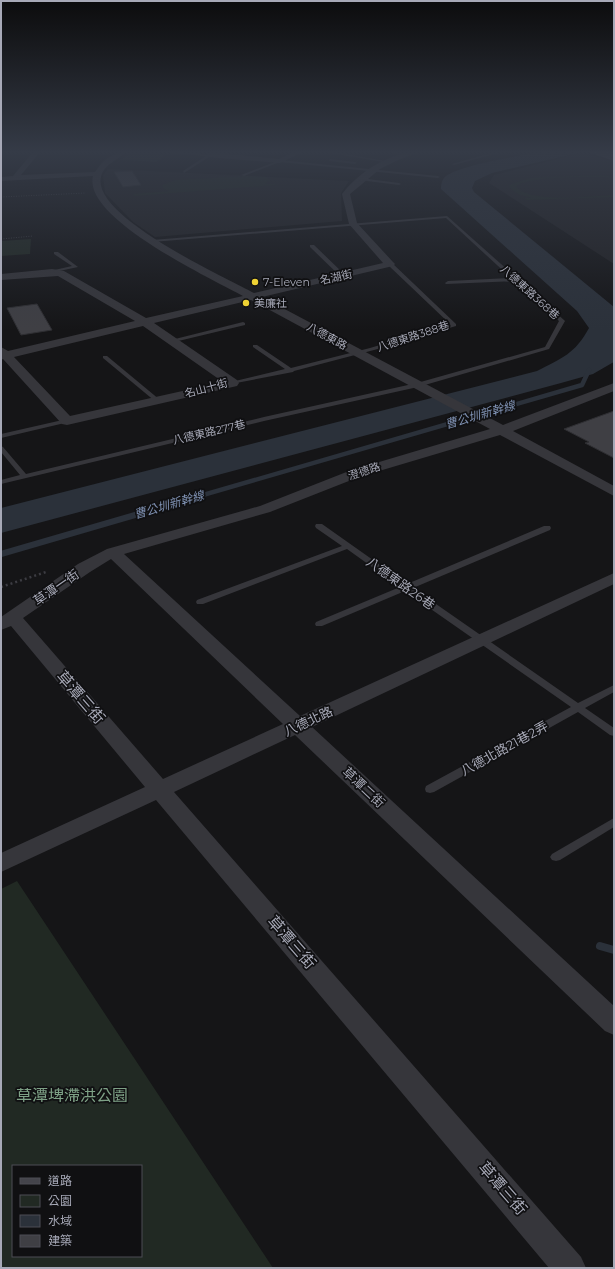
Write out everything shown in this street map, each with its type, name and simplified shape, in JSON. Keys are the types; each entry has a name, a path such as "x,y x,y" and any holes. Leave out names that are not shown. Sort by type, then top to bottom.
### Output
{"street":[{"name":"八德東路","path":"113,211 125,223 152,241 614,492"},
{"path":"349,211 352,224 390,264"},
{"name":"名湖街","path":"2,354 390,264"},
{"name":"名山十街","path":"1,277 52,272 61,273 143,322 233,383"},
{"path":"2,354 67,421"},
{"name":"名山十街","path":"67,421 233,383"},
{"name":"澄德路","path":"113,552 265,509 354,474 502,430 614,387"},
{"name":"草潭一街","path":"6,621 84,568 113,552"},
{"name":"草潭二街","path":"113,552 614,1023"},
{"name":"八德北路","path":"1,863 161,790 297,725 614,578"},
{"name":"草潭三街","path":"6,621 161,790 570,1268"}],"lane":[{"name":"八德東路368巷","path":"352,224 447,217 562,321 547,348 418,385"},
{"path":"152,241 352,224"},
{"path":"312,246 343,276"},
{"path":"52,272 76,267 56,253"},
{"name":"八德東路388巷","path":"360,353 454,325 390,264"},
{"path":"448,283 516,279"},
{"path":"170,341 242,324"},
{"path":"255,346 291,371"},
{"path":"233,383 291,371 360,353"},
{"path":"105,357 158,401"},
{"name":"八德東路277巷","path":"1,482 264,419 418,385"},
{"path":"1,436 67,421"},
{"path":"1,448 24,476"},
{"name":"八德東路26巷","path":"319,526 614,733"},
{"path":"319,624 547,528"},
{"path":"200,602 348,546"},
{"name":"八德北路21巷2弄","path":"430,789 614,688"},
{"path":"556,856 614,822"}],"path":[{"path":"1,239 33,236"}],"shaded area":[{"path":"123,211 342,211 342,221 155,237 133,222"},
{"path":"533,211 614,211 614,264"}],"green space":[{"path":"31,239 30,254 1,256 1,241"},
{"name":"草潭埤滯洪公園","path":"17,881 273,1268 1,1268 1,889"}],"water":[{"path":"466,211 497,211 614,307 614,362 593,374 561,383 1,533 1,508 537,371 573,350 584,337 589,328 577,311"}],"building":[{"path":"37,304 52,330 21,335 7,308"},
{"path":"614,411 614,458 585,443 589,442 564,429"}],"waterway":[{"name":"曹公圳新幹線","path":"148,511 582,385 589,370"},
{"name":"曹公圳新幹線","path":"1,554 152,510"},
{"path":"600,946 614,950"}],"place":[{"name":"7-Eleven","path":"255,282"},
{"name":"美廉社","path":"246,303"}]}
